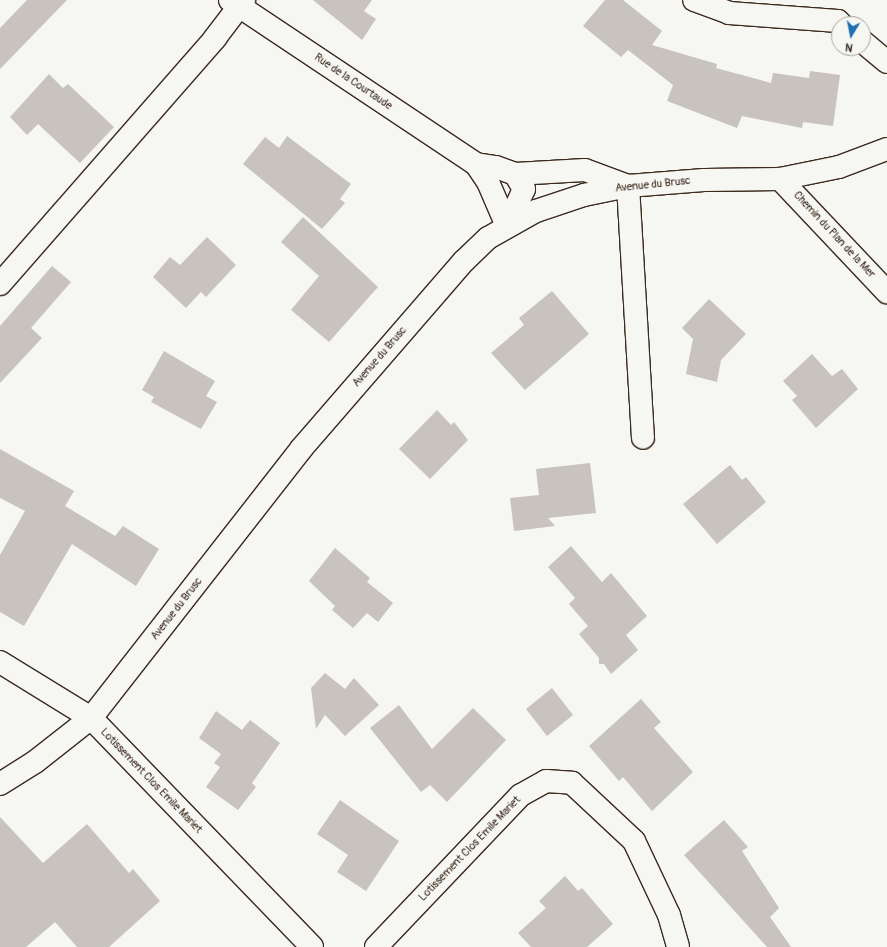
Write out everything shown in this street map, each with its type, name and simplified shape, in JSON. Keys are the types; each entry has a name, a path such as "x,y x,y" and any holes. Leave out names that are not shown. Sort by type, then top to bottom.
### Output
{"street":[{"path":"694,0 729,13 831,20"},
{"path":"0,284 200,55 238,2"},
{"name":"Rue de la Courtaude","path":"238,2 476,164 488,182 507,226"},
{"path":"871,49 887,62"},
{"name":"Avenue du Brusc","path":"0,784 35,762 91,718 301,449 464,260 488,238 536,211 584,195 628,186 704,180 780,179 839,167 887,149"},
{"name":"Rue de la Courtaude","path":"476,164 496,166 515,174 586,170 628,186"},
{"path":"507,226 524,189 515,174"},
{"name":"Chemin du Plan de la Mer","path":"780,179 887,292"},
{"path":"628,186 643,438"},
{"name":"Lotissement Clos Emile Mariet","path":"0,662 91,718 312,947"},
{"name":"Lotissement Clos Emile Mariet","path":"376,947 521,795 546,781 572,783 634,841 669,915 678,947"}],"building":[{"path":"27,0 67,0 0,69 0,28"},
{"path":"313,0 372,0 364,11 376,19 362,40"},
{"path":"605,0 623,0 662,31 652,45 717,64 716,68 771,83 773,73 809,78 810,71 840,75 833,126 803,122 802,128 742,116 737,128 667,101 673,85 628,50 621,57 583,26"},
{"path":"49,74 63,88 68,84 114,127 80,163 38,124 27,135 10,117"},
{"path":"287,136 351,184 340,199 345,203 322,229 243,164 265,137 279,148"},
{"path":"303,217 378,287 329,342 291,310 319,276 281,242"},
{"path":"207,237 236,265 206,297 201,292 186,308 153,277 170,257 180,265"},
{"path":"52,266 71,282 31,328 42,338 0,383 0,326"},
{"path":"552,291 589,334 525,390 491,353 524,325 519,318"},
{"path":"709,299 746,334 721,360 717,382 686,374 693,339 682,328"},
{"path":"164,351 215,381 206,396 217,402 201,429 151,402 154,397 142,390"},
{"path":"812,354 832,376 842,369 858,389 816,428 792,400 797,396 783,381"},
{"path":"437,410 451,425 454,422 468,440 430,479 399,449"},
{"path":"0,449 74,491 65,506 115,536 123,526 159,549 136,586 72,544 24,626 0,612 0,555 25,511 0,498"},
{"path":"590,463 596,513 548,518 555,526 514,531 510,498 539,495 536,469"},
{"path":"730,465 742,480 746,477 766,502 717,544 683,504"},
{"path":"571,546 602,582 611,573 647,616 626,635 638,650 611,674 604,664 599,664 599,658 579,634 588,626 569,604 575,598 548,567"},
{"path":"335,548 370,578 367,582 393,603 378,622 367,613 353,628 332,610 335,606 309,581"},
{"path":"325,673 345,689 354,678 379,705 345,736 325,715 316,729 311,688"},
{"path":"552,688 573,715 547,736 526,709"},
{"path":"641,699 661,722 654,728 693,772 652,811 623,777 619,781 589,746"},
{"path":"399,705 432,749 473,708 506,740 447,802 430,785 421,792 370,728"},
{"path":"216,711 242,730 250,720 280,743 252,783 256,787 238,810 206,787 220,767 214,763 221,754 199,738"},
{"path":"340,800 399,841 366,891 337,872 348,855 317,834"},
{"path":"0,817 43,863 87,824 129,873 133,869 160,901 109,947 77,947 55,922 26,947 0,947"},
{"path":"724,820 748,847 742,851 779,908 770,917 791,947 767,947 684,855"},
{"path":"565,876 578,891 582,888 613,924 587,947 531,947 518,933 546,908 539,901"}]}
